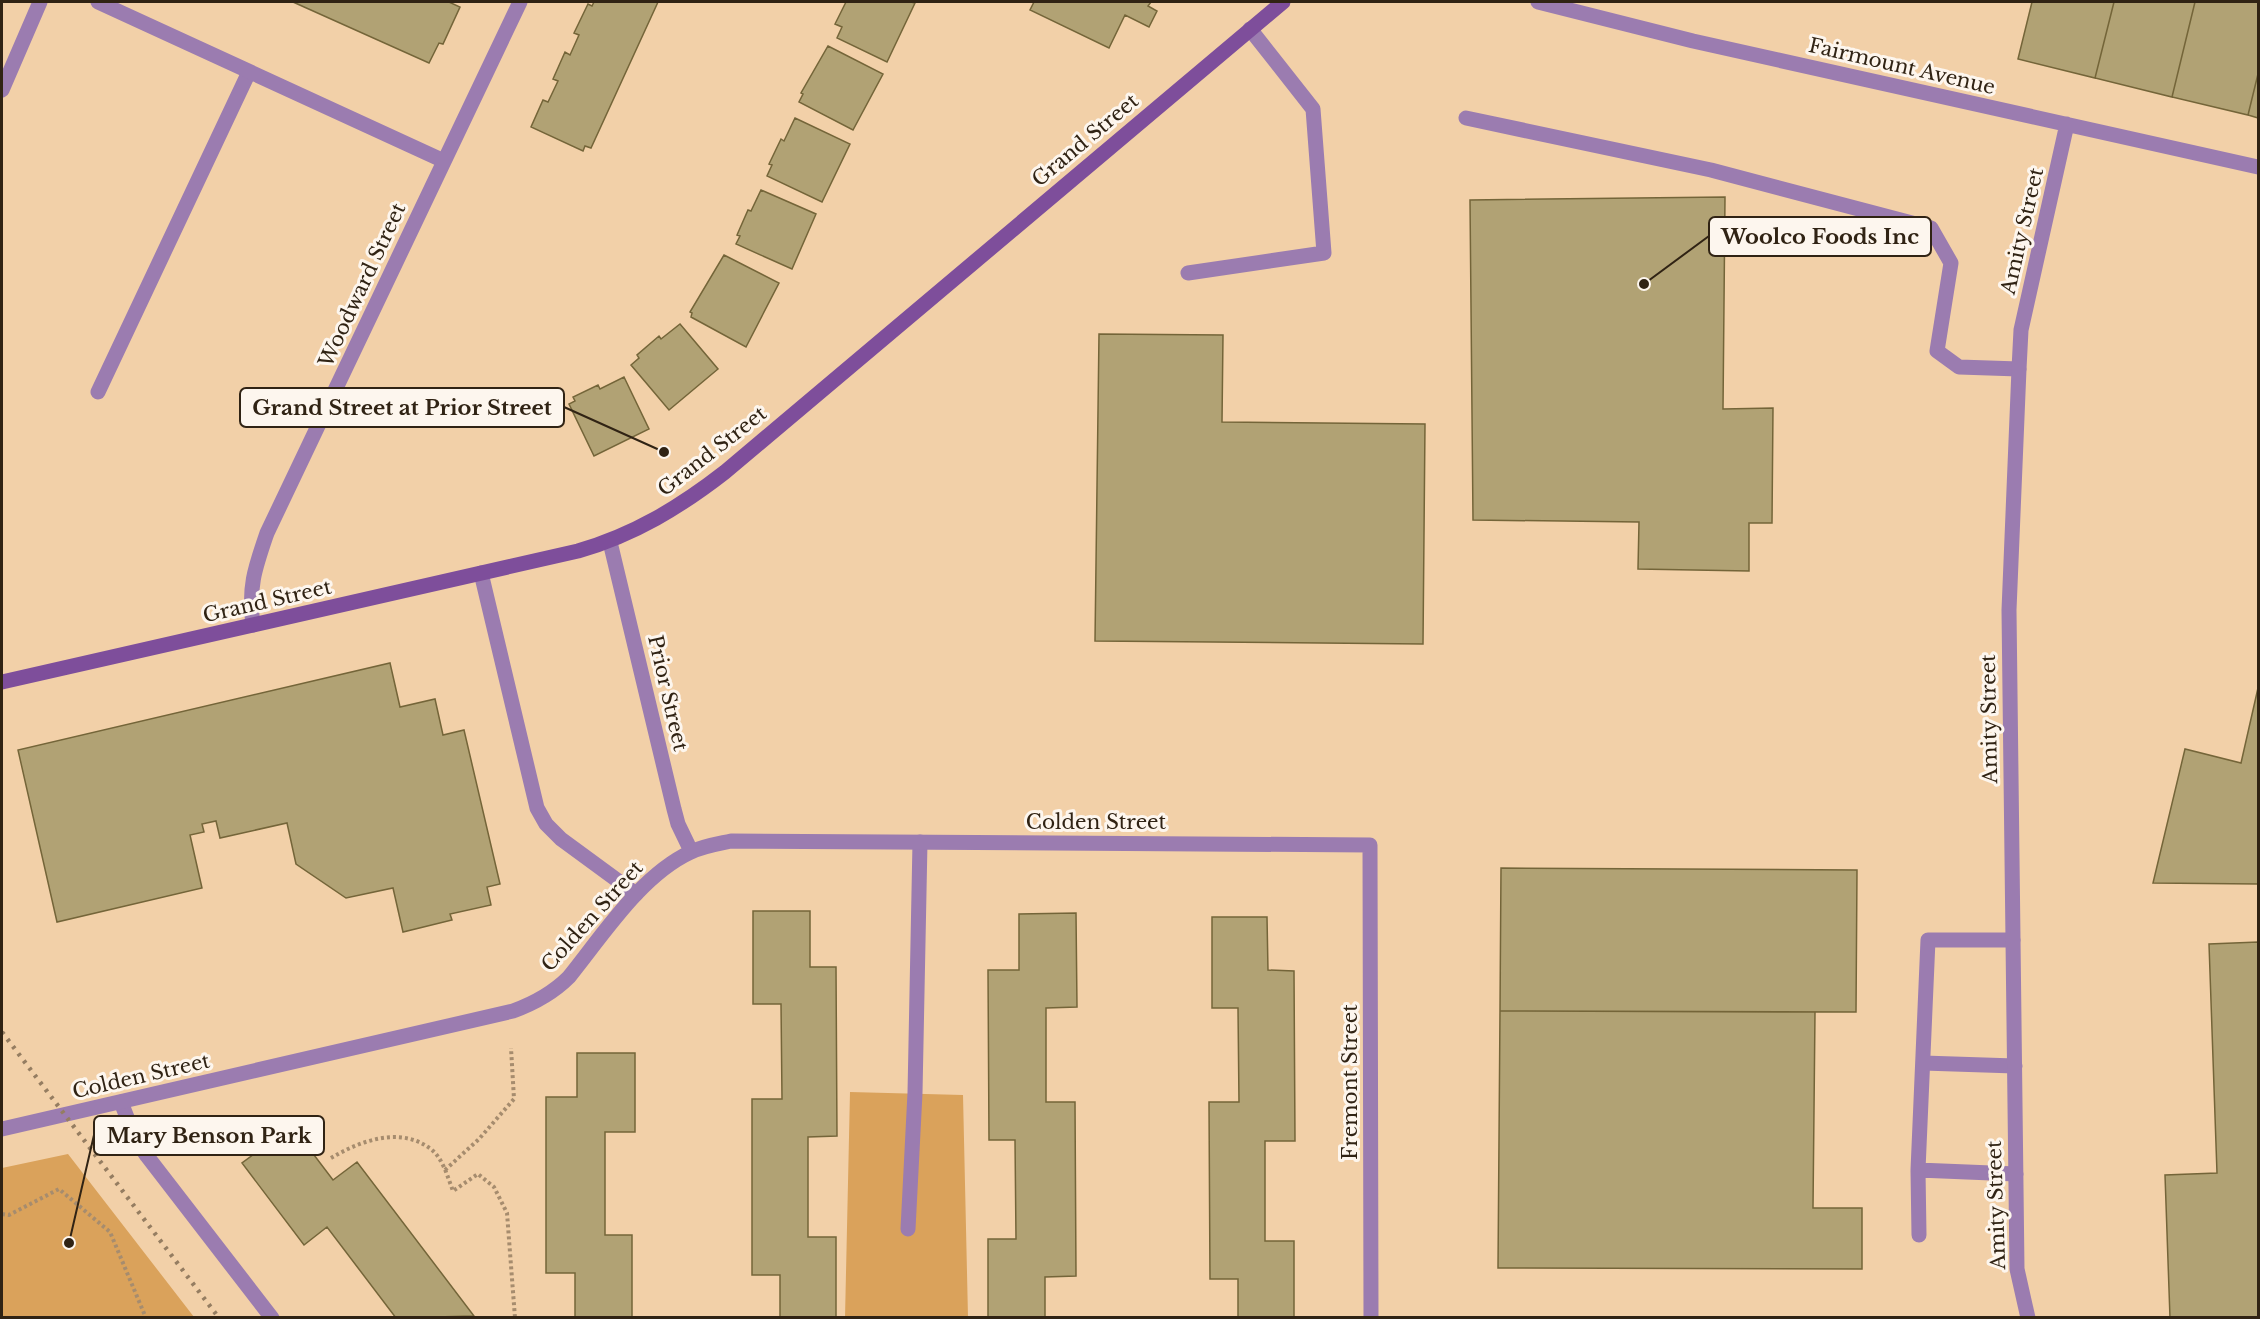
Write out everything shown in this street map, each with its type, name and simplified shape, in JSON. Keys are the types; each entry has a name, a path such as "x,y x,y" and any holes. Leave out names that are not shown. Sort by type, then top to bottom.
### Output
{"main road":[{"name":"Grand Street","path":"2,682 610,542 666,513 716,479 1283,2"}],"street":[{"path":"2,90 40,2"},
{"path":"98,2 444,161"},
{"name":"Woodward Street","path":"253,625 250,601 252,578 267,532 520,2"},
{"name":"Fairmount Avenue","path":"1538,2 1693,41 2259,167"},
{"path":"1188,273 1324,253 1313,109 1250,29"},
{"path":"98,392 249,72"},
{"path":"1466,118 1711,170 1931,228 1951,263 1937,351 1959,367 2019,369"},
{"name":"Amity Street","path":"2028,1317 2017,1269 2009,610 2021,330 2067,124"},
{"name":"Prior Street","path":"610,542 674,809 691,852"},
{"path":"481,573 537,808 546,824 561,839 636,894"},
{"name":"Colden Street","path":"2,1129 513,1011 529,1005 558,988 569,977 636,894 663,869 691,852 731,841 1370,845"},
{"path":"908,1229 915,1093 920,842"},
{"name":"Fremont Street","path":"1370,845 1371,1317"},
{"path":"1919,1234 1918,1170 1928,940 2013,940"},
{"path":"1923,1063 2014,1066"},
{"path":"121,1102 135,1138 147,1156 272,1317"},
{"path":"1918,1170 2016,1174"}],"path":[{"path":"445,1170 479,1139 514,1099 511,1048"},
{"path":"331,1158 354,1144 392,1136 413,1139 433,1150 445,1170 453,1191 478,1174 494,1187 507,1213 515,1317"},
{"path":"2,1214 9,1215 59,1189 110,1232 146,1317"}],"shaded area":[{"path":"850,1092 963,1095 968,1317 845,1318"},
{"path":"68,1154 194,1317 2,1317 2,1168"}],"building":[{"path":"293,2 449,2 460,7 443,44 439,43 429,63"},
{"path":"594,2 658,2 591,148 585,146 583,151 531,127 543,100 548,102 558,81 553,79 565,52 570,55 579,35 574,33 588,4 592,6"},
{"path":"846,2 915,3 887,62 837,38 842,27 835,24"},
{"path":"1034,2 1151,2 1148,6 1157,11 1149,27 1125,15 1109,48 1030,10"},
{"path":"2032,2 2114,2 2095,78 2018,59"},
{"path":"2114,2 2195,2 2172,97 2095,78"},
{"path":"2195,2 2258,2 2258,74 2248,115 2172,97"},
{"path":"828,46 883,74 853,130 799,102 803,94 801,93"},
{"path":"2258,74 2258,118 2248,115"},
{"path":"795,118 850,144 822,202 767,176 772,165 769,164 781,139 784,141"},
{"path":"761,190 816,214 792,269 736,244 740,236 737,235 748,210 751,211"},
{"path":"1725,197 1723,409 1773,408 1772,523 1749,523 1749,571 1638,569 1639,522 1473,520 1470,200"},
{"path":"724,255 779,283 746,347 691,317 690,312"},
{"path":"680,324 718,369 669,410 631,365 639,358 637,355 659,336 661,339"},
{"path":"1099,334 1223,335 1222,422 1425,424 1423,644 1095,641"},
{"path":"624,377 649,429 594,456 569,404 575,401 573,397 598,385 600,389"},
{"path":"390,663 400,707 435,699 443,735 464,730 500,884 487,887 491,905 450,914 452,920 403,932 393,888 346,898 296,864 287,823 220,838 216,821 202,824 204,832 190,835 202,888 57,922 18,750"},
{"path":"2258,688 2258,884 2153,883 2185,749 2241,763"},
{"path":"1501,868 1857,870 1856,1012 1500,1011"},
{"path":"753,911 810,911 810,967 836,967 837,1136 808,1137 808,1237 836,1237 836,1318 780,1318 780,1275 752,1275 752,1099 782,1099 781,1004 753,1004"},
{"path":"1076,913 1077,1007 1046,1008 1046,1102 1075,1102 1076,1276 1045,1277 1045,1318 988,1318 988,1239 1016,1239 1015,1140 989,1140 988,970 1019,970 1019,914"},
{"path":"1212,917 1267,917 1268,970 1294,971 1295,1141 1265,1141 1265,1241 1294,1241 1294,1318 1238,1318 1238,1279 1210,1279 1209,1102 1239,1102 1238,1008 1212,1008"},
{"path":"2258,942 2258,1318 2170,1318 2165,1175 2217,1173 2209,944"},
{"path":"1500,1011 1815,1012 1813,1208 1862,1208 1862,1269 1498,1268"},
{"path":"577,1053 635,1053 635,1132 605,1132 605,1235 632,1235 632,1318 575,1318 575,1273 546,1273 546,1097 577,1097"},
{"path":"292,1126 333,1180 357,1162 474,1316 396,1318 327,1227 304,1245 242,1163"}],"railway":[{"path":"2,1032 219,1318"}],"place":[{"name":"Woolco Foods Inc","path":"1644,284"},
{"name":"Grand Street at Prior Street","path":"664,452"},
{"name":"Mary Benson Park","path":"69,1243"}]}
